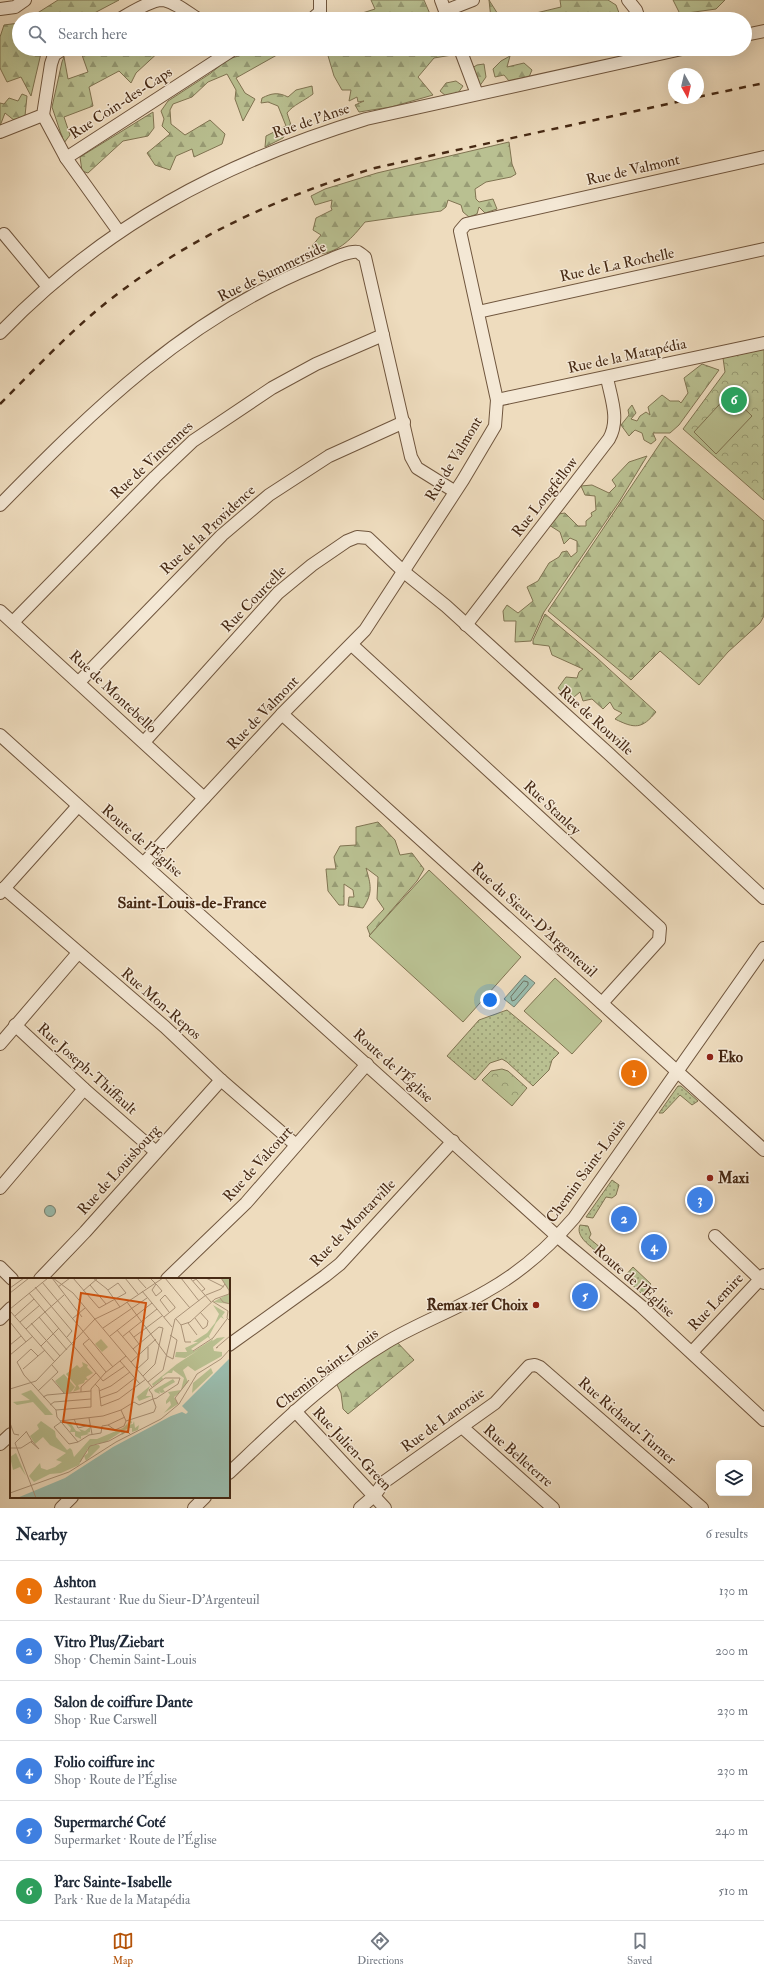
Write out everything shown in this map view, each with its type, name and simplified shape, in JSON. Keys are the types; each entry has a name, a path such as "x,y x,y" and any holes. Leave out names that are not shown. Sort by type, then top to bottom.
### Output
{"street":[{"path":"0,9 4,10 15,7 25,0"},
{"path":"134,12 162,0 171,3 186,12"},
{"path":"320,0 320,12"},
{"path":"445,10 473,0"},
{"path":"628,0 637,12"},
{"path":"752,34 764,31"},
{"path":"54,56 51,64 43,115 66,158 119,232"},
{"name":"Rue Coin-des-Caps","path":"66,158 223,56"},
{"path":"463,56 477,94"},
{"name":"Rue de l'Anse","path":"0,334 48,287 86,255 119,232 205,181 266,154 316,134 366,119 635,56"},
{"path":"0,132 43,115"},
{"name":"Rue de Valmont","path":"144,864 282,714 352,645 365,630 404,572 495,426 497,400 460,231 466,224 764,157"},
{"path":"4,234 48,287"},
{"name":"Rue de La Rochelle","path":"478,312 764,249"},
{"name":"Rue de Summerside","path":"0,505 85,420 160,355 200,327 248,298 304,271 350,252 358,252 365,257 411,457 417,468 454,491"},
{"name":"Rue de Vincennes","path":"13,622 155,477 193,441 272,388 316,364 383,335"},
{"name":"Rue de la Matapédia","path":"497,400 607,378 764,343"},
{"name":"Rue Longfellow","path":"466,625 615,430 615,417 607,378"},
{"name":"Rue de la Providence","path":"79,682 222,535 269,495 329,456 404,422"},
{"name":"Rue Courcelle","path":"144,742 278,593 312,564 347,540 357,536 368,538 404,572"},
{"name":"Rue de Rouville","path":"404,572 466,625 608,753 764,898"},
{"name":"Rue de Montebello","path":"0,611 204,798"},
{"name":"Rue Stanley","path":"352,645 660,928 659,940 602,1003"},
{"name":"Rue du Sieur-D'Argenteuil","path":"282,714 764,1150"},
{"name":"Route de l'Église","path":"0,735 558,1237 641,1306 764,1420"},
{"path":"2,891 78,806"},
{"name":"Rue Mon-Repos","path":"2,891 165,1027 221,1080 296,1145"},
{"name":"Chemin Saint-Louis","path":"230,1473 295,1411 355,1364 388,1342 460,1306 511,1276 535,1258 558,1237 574,1218 764,948"},
{"path":"0,1044 78,953"},
{"name":"Rue Joseph-Thiffault","path":"15,1025 84,1089 156,1152"},
{"name":"Rue de Valcourt","path":"168,1278 246,1203 367,1064"},
{"name":"Rue de Louisbourg","path":"41,1278 85,1232 221,1080"},
{"path":"0,1188 84,1089"},
{"name":"Rue de Montarville","path":"230,1344 340,1264 453,1141"},
{"path":"715,1236 763,1279"},
{"path":"0,1267 11,1278"},
{"name":"Rue Lemire","path":"692,1352 727,1313 763,1279"},
{"path":"0,1319 10,1309"},
{"name":"Rue Richard-Turner","path":"529,1366 535,1365 540,1367 702,1508"},
{"name":"Rue de Lanoraie","path":"360,1508 374,1496 384,1482 495,1404 529,1366"},
{"name":"Rue Julien-Green","path":"295,1411 385,1508"},
{"name":"Rue Belleterre","path":"462,1427 553,1508"},
{"path":"0,1444 10,1435"},
{"path":"61,1508 71,1498"},
{"path":"194,1508 204,1498"}],"green space":[{"path":"58,0 119,0 96,12 39,12"},
{"path":"371,0 424,0 429,12 366,12 375,9"},
{"path":"489,0 497,12 490,12"},
{"path":"560,0 608,0 616,5 619,12 540,12 561,7"},
{"path":"673,0 725,0 716,9 694,12 679,12"},
{"path":"12,24 12,56 40,56 31,96 21,77 7,82 0,68 0,37 4,25"},
{"path":"82,56 154,56 136,73 131,83 119,71 89,87 93,106 64,117 70,135 64,143 52,107 64,57 68,79 88,72"},
{"path":"238,56 275,56 236,78 245,93 255,99 243,121 235,99 236,90 227,74 208,82 192,97 173,104 170,110 171,124 185,135 210,120 225,134 222,144 194,157 192,149 176,156 170,170 155,165 147,153 170,134 162,126 164,119 161,111 168,101 211,73 228,59"},
{"path":"328,56 446,56 434,58 418,77 433,95 391,107 359,112 355,105 364,101 358,102 357,97 349,101 351,90 342,90 334,76"},
{"path":"510,56 507,67 524,63 532,70 529,77 509,81 504,75 495,77 493,69 501,61"},
{"path":"484,64 486,77 479,87 464,73 477,65"},
{"path":"456,81 463,86 458,93 446,96 440,91 446,83"},
{"path":"312,86 313,94 295,105 287,113 291,125 283,138 265,147 266,136 286,126 278,106 268,102 261,103 262,98 275,94 281,94 288,97 296,90"},
{"path":"22,94 27,96 25,116 15,121 5,113 0,126 0,103 4,104 9,98 18,101"},
{"path":"153,112 154,128 148,136 123,141 88,173 82,171 80,157"},
{"path":"509,142 512,164 516,174 511,177 486,182 475,189 476,199 479,202 493,199 497,209 485,213 479,207 477,214 469,217 463,212 461,205 448,200 446,207 441,211 365,222 345,243 326,253 319,254 312,246 321,235 313,230 316,218 332,210 332,200 315,205 311,196 325,189 377,173"},
{"path":"764,349 764,500 683,429 725,372 723,358"},
{"path":"702,364 719,370 679,425 670,433 653,433 656,440 651,444 644,440 642,433 635,430 629,436 621,425 629,415 628,410 632,405 636,413 631,419 637,421 640,416 646,412 650,415 648,407 662,395 670,401 679,401 681,403 688,393 684,378"},
{"path":"729,394 752,416 716,454 694,432"},
{"path":"665,436 764,521 764,616 760,623 728,652 699,685 660,651 631,680 548,611"},
{"path":"647,456 619,502 544,612 531,641 515,642 516,621 504,621 503,611 507,605 518,613 533,601 527,587 538,581 549,563 559,557 562,552 567,551 571,557 577,552 577,541 570,538 564,544 560,532 549,525 558,514 565,513 578,526 586,526 586,521 592,516 591,513 596,510 595,496 585,495 581,486 592,485 609,493 616,486 612,480 629,462"},
{"path":"545,614 596,657 656,712 651,718 638,726 628,725 615,719 622,713 614,709 610,702 603,709 592,699 583,701 580,692 574,697 566,697 558,688 566,677 577,678 579,672 583,669 552,655 549,646 533,644 533,640"},
{"path":"378,822 395,840 400,855 412,853 424,869 417,881 370,935 367,927 384,909 377,899 378,877 366,868 369,879 370,893 363,908 348,906 349,897 354,897 353,890 344,884 344,905 339,905 328,891 326,869 336,869 334,857 340,846 356,845 356,827"},
{"path":"429,870 521,957 463,1022 369,936"},
{"path":"555,978 602,1021 572,1054 524,1011"},
{"path":"507,1010 559,1053 552,1060 549,1070 533,1086 502,1059 490,1063 475,1080 447,1056 479,1020"},
{"path":"502,1069 508,1071 527,1088 512,1106 482,1080 491,1071"},
{"path":"678,1086 681,1086 698,1101 692,1105 680,1095 663,1113 659,1113"},
{"path":"612,1180 619,1185 616,1195 612,1198 606,1197 593,1218 586,1217"},
{"path":"580,1225 588,1226 591,1234 589,1238 602,1249 598,1253 582,1237 579,1229"},
{"path":"633,1267 651,1284 642,1294 624,1277"},
{"path":"395,1340 414,1360 348,1414 343,1409 341,1393 336,1383"}],"water":[{"path":"525,975 535,983 514,1007 504,999"},
{"path":"50,1205 54,1207 56,1211 54,1215 50,1217 46,1215 44,1211 46,1207"}],"railway":[{"path":"704,96 764,83"},
{"path":"0,404 71,333 127,287 160,264 193,244 264,208 300,193 375,168 668,104"}],"place":[{"name":"Parc Sainte-Isabelle","path":"734,400"},
{"name":"Eko","path":"710,1057"},
{"name":"Ashton","path":"634,1073"},
{"name":"Maxi","path":"710,1178"},
{"name":"Salon de coiffure Dante","path":"700,1200"},
{"name":"Vitro Plus/Ziebart","path":"624,1219"},
{"name":"Folio coiffure inc","path":"654,1247"},
{"name":"Supermarché Coté","path":"585,1296"},
{"name":"Remax 1er Choix","path":"536,1305"}],"district":[{"name":"Saint-Louis-de-France","path":"192,903"}]}
